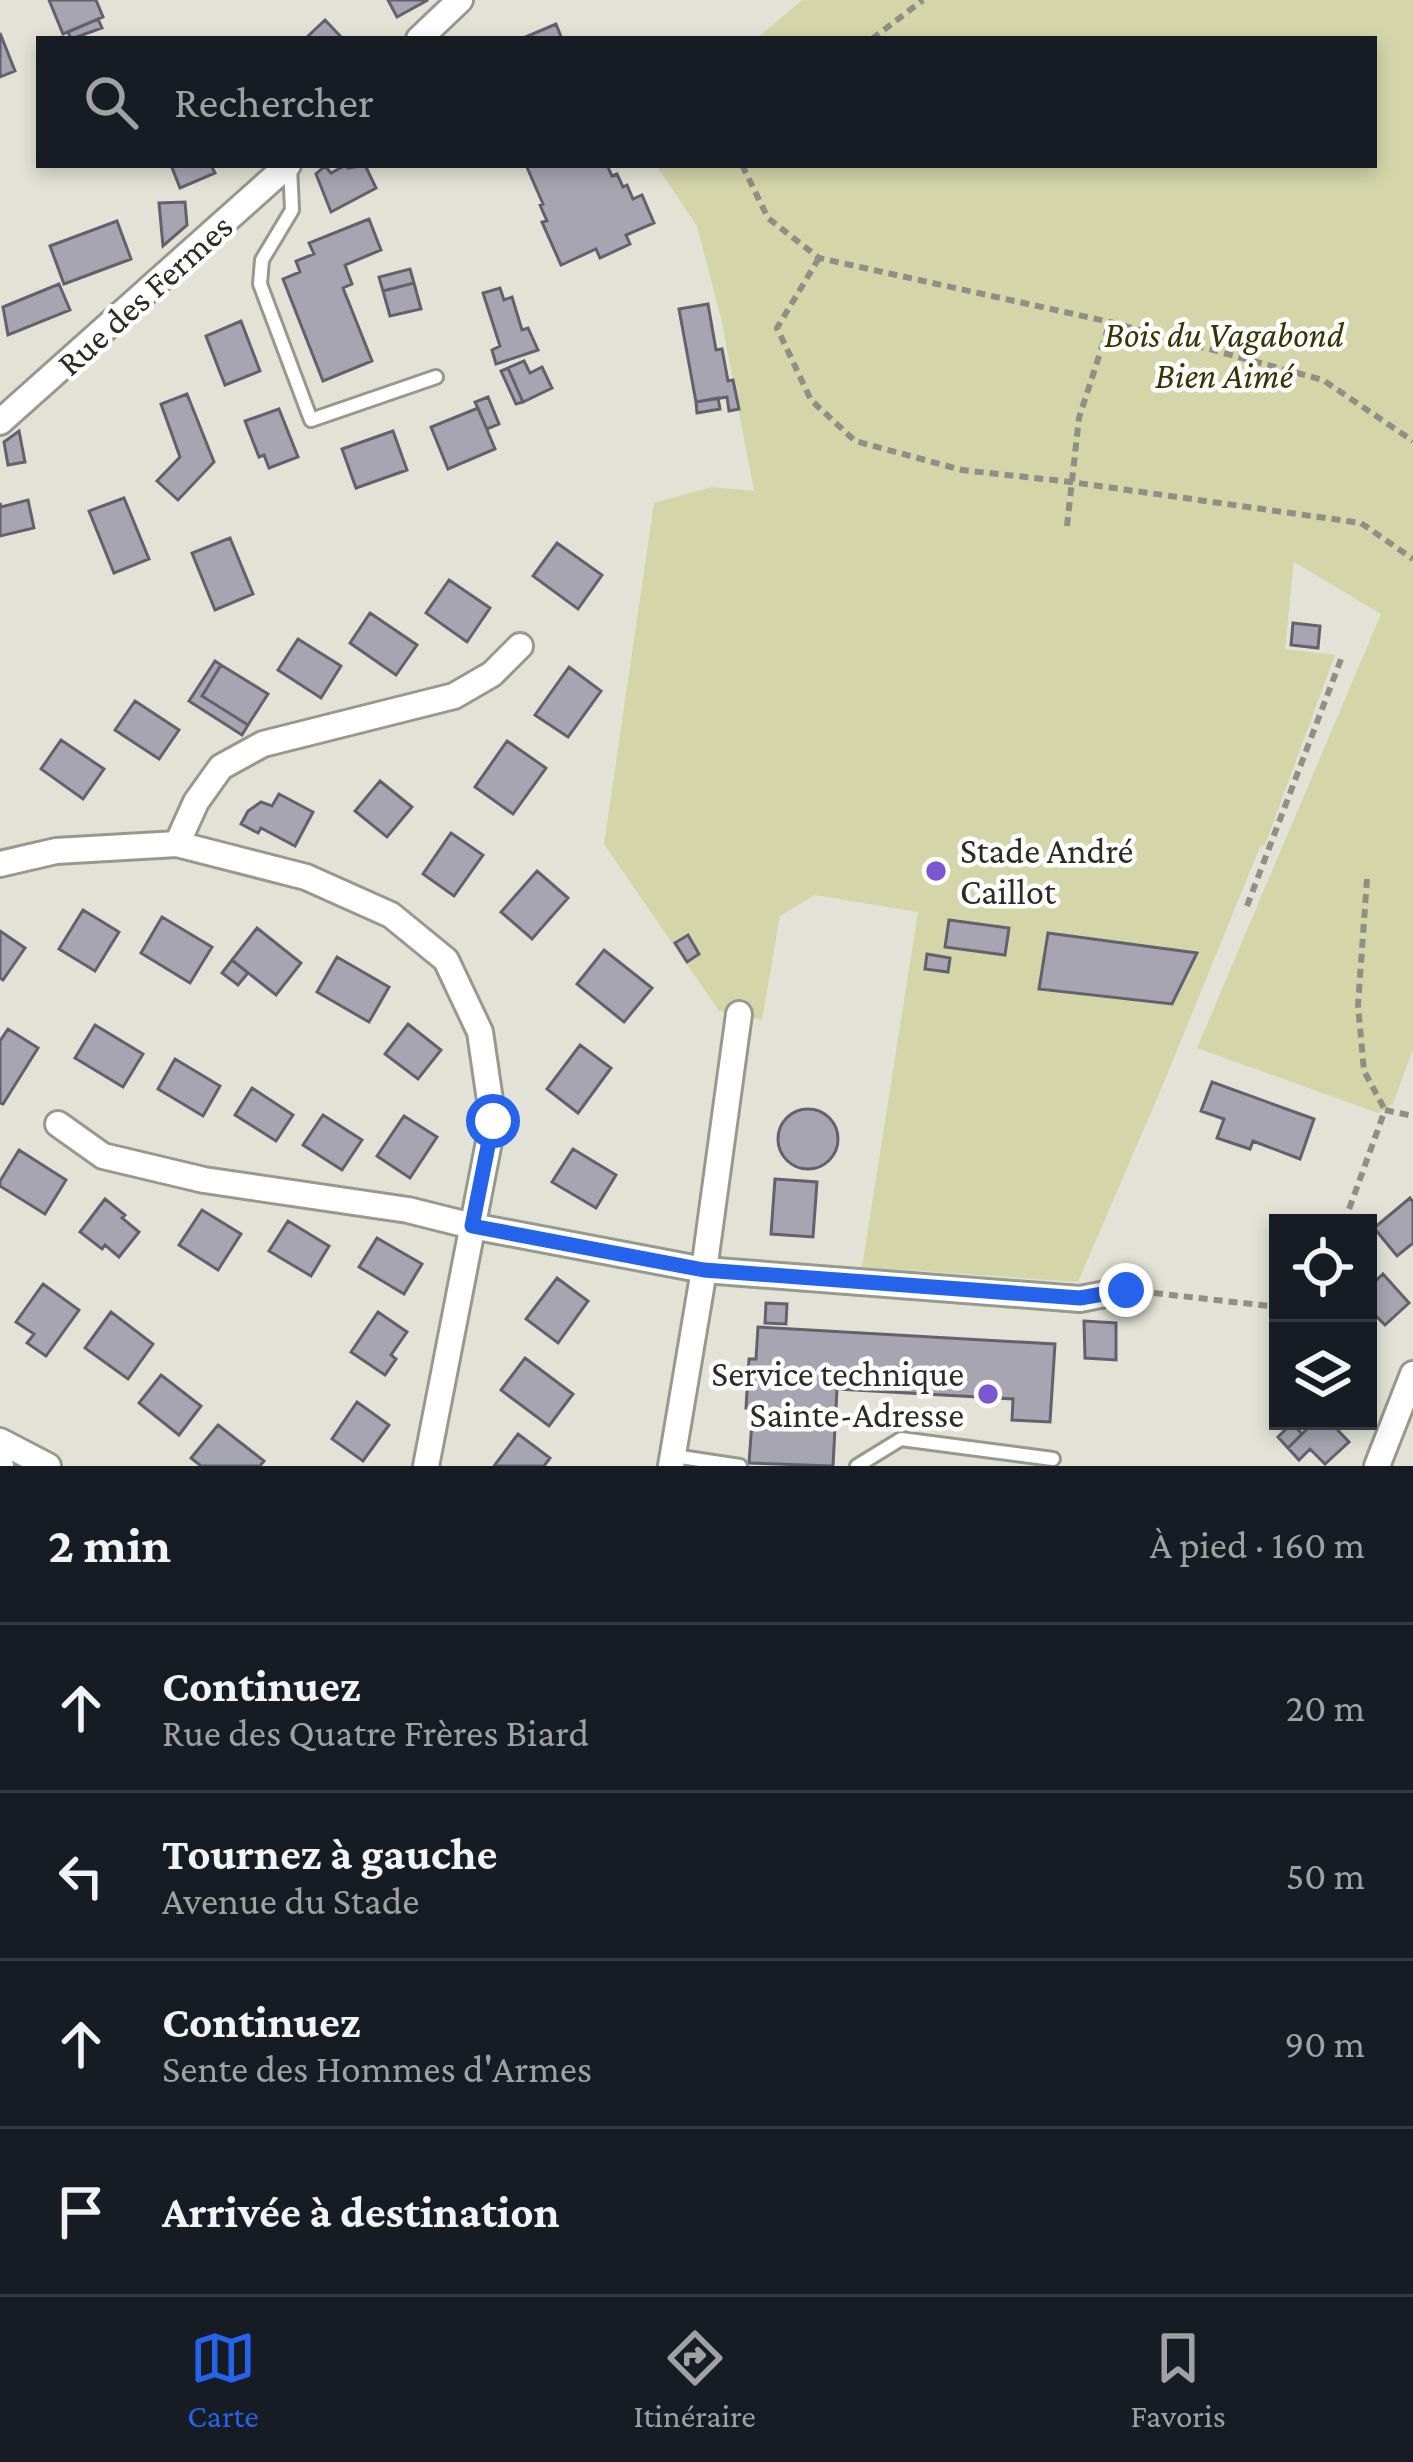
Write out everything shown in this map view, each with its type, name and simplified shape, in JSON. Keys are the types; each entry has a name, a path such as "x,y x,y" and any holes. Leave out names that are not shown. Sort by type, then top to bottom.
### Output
{"street":[{"path":"422,36 460,0"},
{"name":"Rue des Fermes","path":"0,422 286,168"},
{"path":"176,844 196,802 221,767 263,744 454,696 492,674 520,646"},
{"path":"0,864 56,851 176,844 306,877 391,915 446,960 480,1032 493,1121 427,1466"},
{"path":"672,1461 739,1014"},
{"path":"58,1124 103,1156 204,1180 408,1210 704,1270 1080,1298 1126,1290"},
{"path":"1377,1466 1413,1374"},
{"path":"0,1441 48,1466"}],"lane":[{"path":"289,168 292,210 262,260 260,284 311,420 436,377"},
{"path":"856,1466 901,1439 1054,1460"},
{"path":"672,1461 740,1466"}],"path":[{"path":"876,36 923,0"},
{"path":"743,168 767,218 818,258 1110,322 1323,380 1413,441"},
{"path":"818,258 777,328 811,400 855,441 962,470 1361,523 1413,559"},
{"path":"1067,526 1079,418 1110,322"},
{"path":"1246,905 1343,654"},
{"path":"1347,1214 1385,1110 1364,1071 1358,1005 1366,879"},
{"path":"1385,1110 1413,1116"},
{"path":"1126,1290 1269,1305"}],"green space":[{"name":"Bois du Vagabond Bien Aimé","path":"802,0 1413,0 1413,1049 1393,1104 1378,1113 1197,1048 1381,614 1294,562 1285,649 1335,655 1265,845 1260,847 1078,1282 862,1267 918,912 815,895 780,916 762,1020 719,1011 604,844 654,503 712,487 754,491 721,318 697,226 658,168 1377,168 1377,36 760,36"}],"building":[{"path":"49,0 96,0 103,17 63,34"},
{"path":"388,0 428,0 397,17"},
{"path":"98,19 102,28 79,36 68,32"},
{"path":"325,20 340,36 308,36"},
{"path":"556,24 561,36 528,36"},
{"path":"0,33 15,71 0,77"},
{"path":"172,168 212,168 215,173 180,188"},
{"path":"323,168 331,173 340,168 366,168 376,188 331,212 316,174"},
{"path":"527,168 608,168 623,187 627,185 633,199 642,195 654,223 626,235 630,244 600,258 596,249 561,265 542,222 547,221"},
{"path":"185,202 187,225 163,246 159,203"},
{"path":"369,219 381,250 345,265 352,284 343,288 372,361 323,381 283,279 300,272 296,261 314,254 309,243"},
{"path":"117,221 131,259 64,284 50,246"},
{"path":"410,269 414,283 383,291 379,277"},
{"path":"414,283 421,309 390,316 383,291"},
{"path":"59,284 70,310 8,335 3,307"},
{"path":"500,288 504,300 512,297 522,330 528,328 538,350 496,364 492,350 500,346 483,293"},
{"path":"708,304 716,350 722,349 739,409 729,411 727,397 696,402 679,309"},
{"path":"241,321 260,371 225,385 206,336"},
{"path":"524,361 530,373 542,367 552,388 523,402 508,368"},
{"path":"508,368 523,402 516,404 501,371"},
{"path":"187,394 214,462 178,500 157,481 180,457 161,404"},
{"path":"488,397 499,424 487,429 475,402"},
{"path":"718,398 720,409 697,413 696,402"},
{"path":"478,408 495,449 448,469 431,427"},
{"path":"279,409 298,457 269,468 264,455 259,457 245,421"},
{"path":"19,431 25,462 8,465 4,442"},
{"path":"393,431 407,470 356,488 342,449"},
{"path":"124,498 149,559 114,573 89,511"},
{"path":"28,500 34,528 0,536 0,503 1,507"},
{"path":"230,538 253,594 215,610 192,553"},
{"path":"557,543 602,575 578,609 533,576"},
{"path":"449,580 490,608 467,642 426,613"},
{"path":"370,613 417,645 396,675 350,643"},
{"path":"1293,623 1320,626 1318,648 1291,645"},
{"path":"298,639 341,666 321,698 278,670"},
{"path":"215,661 221,665 202,696 248,725 242,735 189,701"},
{"path":"221,665 268,694 248,725 202,696"},
{"path":"569,667 601,691 568,737 535,715"},
{"path":"135,701 179,730 159,759 115,730"},
{"path":"61,740 104,769 83,799 41,769"},
{"path":"507,741 546,768 513,814 475,787"},
{"path":"380,781 412,807 387,837 355,811"},
{"path":"279,794 313,812 295,846 261,828 258,833 241,824 248,811 261,802 272,806"},
{"path":"451,833 483,855 454,896 423,874"},
{"path":"537,871 568,898 532,939 501,912"},
{"path":"83,910 119,932 95,971 59,949"},
{"path":"162,917 212,947 190,983 141,953"},
{"path":"949,920 1009,928 1005,955 945,947"},
{"path":"257,928 301,963 276,995 232,960"},
{"path":"0,931 25,948 3,980 0,978"},
{"path":"1048,933 1197,953 1172,1004 1039,989"},
{"path":"688,935 699,954 687,962 675,943"},
{"path":"604,950 652,988 624,1022 577,984"},
{"path":"927,954 950,958 948,972 925,969"},
{"path":"337,957 389,987 369,1022 317,992"},
{"path":"232,960 248,973 238,985 222,973"},
{"path":"408,1024 441,1050 418,1079 385,1054"},
{"path":"95,1025 143,1054 123,1087 75,1058"},
{"path":"8,1029 38,1048 3,1104 0,1041"},
{"path":"580,1045 611,1068 578,1113 547,1089"},
{"path":"175,1059 220,1086 203,1116 158,1089"},
{"path":"1212,1082 1314,1119 1300,1159 1253,1141 1250,1149 1217,1138 1224,1119 1201,1111"},
{"path":"252,1088 293,1115 276,1141 235,1115"},
{"path":"808,1109 829,1118 838,1139 829,1160 808,1169 787,1160 778,1139 787,1118"},
{"path":"323,1115 362,1140 342,1170 303,1145"},
{"path":"404,1116 437,1137 410,1178 377,1156"},
{"path":"573,1149 616,1175 596,1208 552,1182"},
{"path":"19,1150 66,1180 45,1214 0,1186"},
{"path":"775,1179 817,1182 813,1237 771,1234"},
{"path":"1410,1198 1413,1202 1413,1243 1397,1256 1377,1226"},
{"path":"105,1199 139,1232 119,1257 80,1232"},
{"path":"202,1210 241,1234 218,1270 179,1245"},
{"path":"288,1221 329,1246 311,1276 269,1251"},
{"path":"377,1238 422,1264 404,1294 359,1267"},
{"path":"1383,1274 1409,1303 1385,1325 1377,1317 1377,1280"},
{"path":"557,1278 588,1301 558,1343 526,1319"},
{"path":"43,1284 79,1310 46,1356 27,1343 34,1334 16,1322"},
{"path":"766,1303 787,1304 786,1324 765,1323"},
{"path":"111,1312 153,1344 128,1379 85,1348"},
{"path":"378,1312 407,1332 391,1355 396,1359 385,1375 351,1352"},
{"path":"1084,1321 1116,1323 1116,1360 1085,1358"},
{"name":"Service technique Sainte-Adresse","path":"758,1327 1055,1344 1050,1422 1012,1420 1013,1399 837,1389 833,1466 749,1463 753,1408 746,1408 749,1359 756,1359"},
{"path":"525,1358 573,1394 549,1426 501,1390"},
{"path":"161,1375 201,1406 179,1435 139,1403"},
{"path":"357,1402 389,1425 363,1461 332,1439"},
{"path":"218,1425 264,1461 260,1466 201,1466 191,1458"},
{"path":"1285,1430 1302,1434 1288,1448 1278,1437"},
{"path":"1306,1430 1338,1430 1349,1442 1325,1464 1310,1449 1299,1460 1288,1448"},
{"path":"518,1434 550,1458 544,1466 494,1466"}],"place":[{"name":"Stade André Caillot","path":"936,871"},
{"name":"Service technique Sainte-Adresse","path":"988,1394"}],"route":[{"path":"493,1121 472,1226 704,1270 1080,1298 1126,1290"}]}
